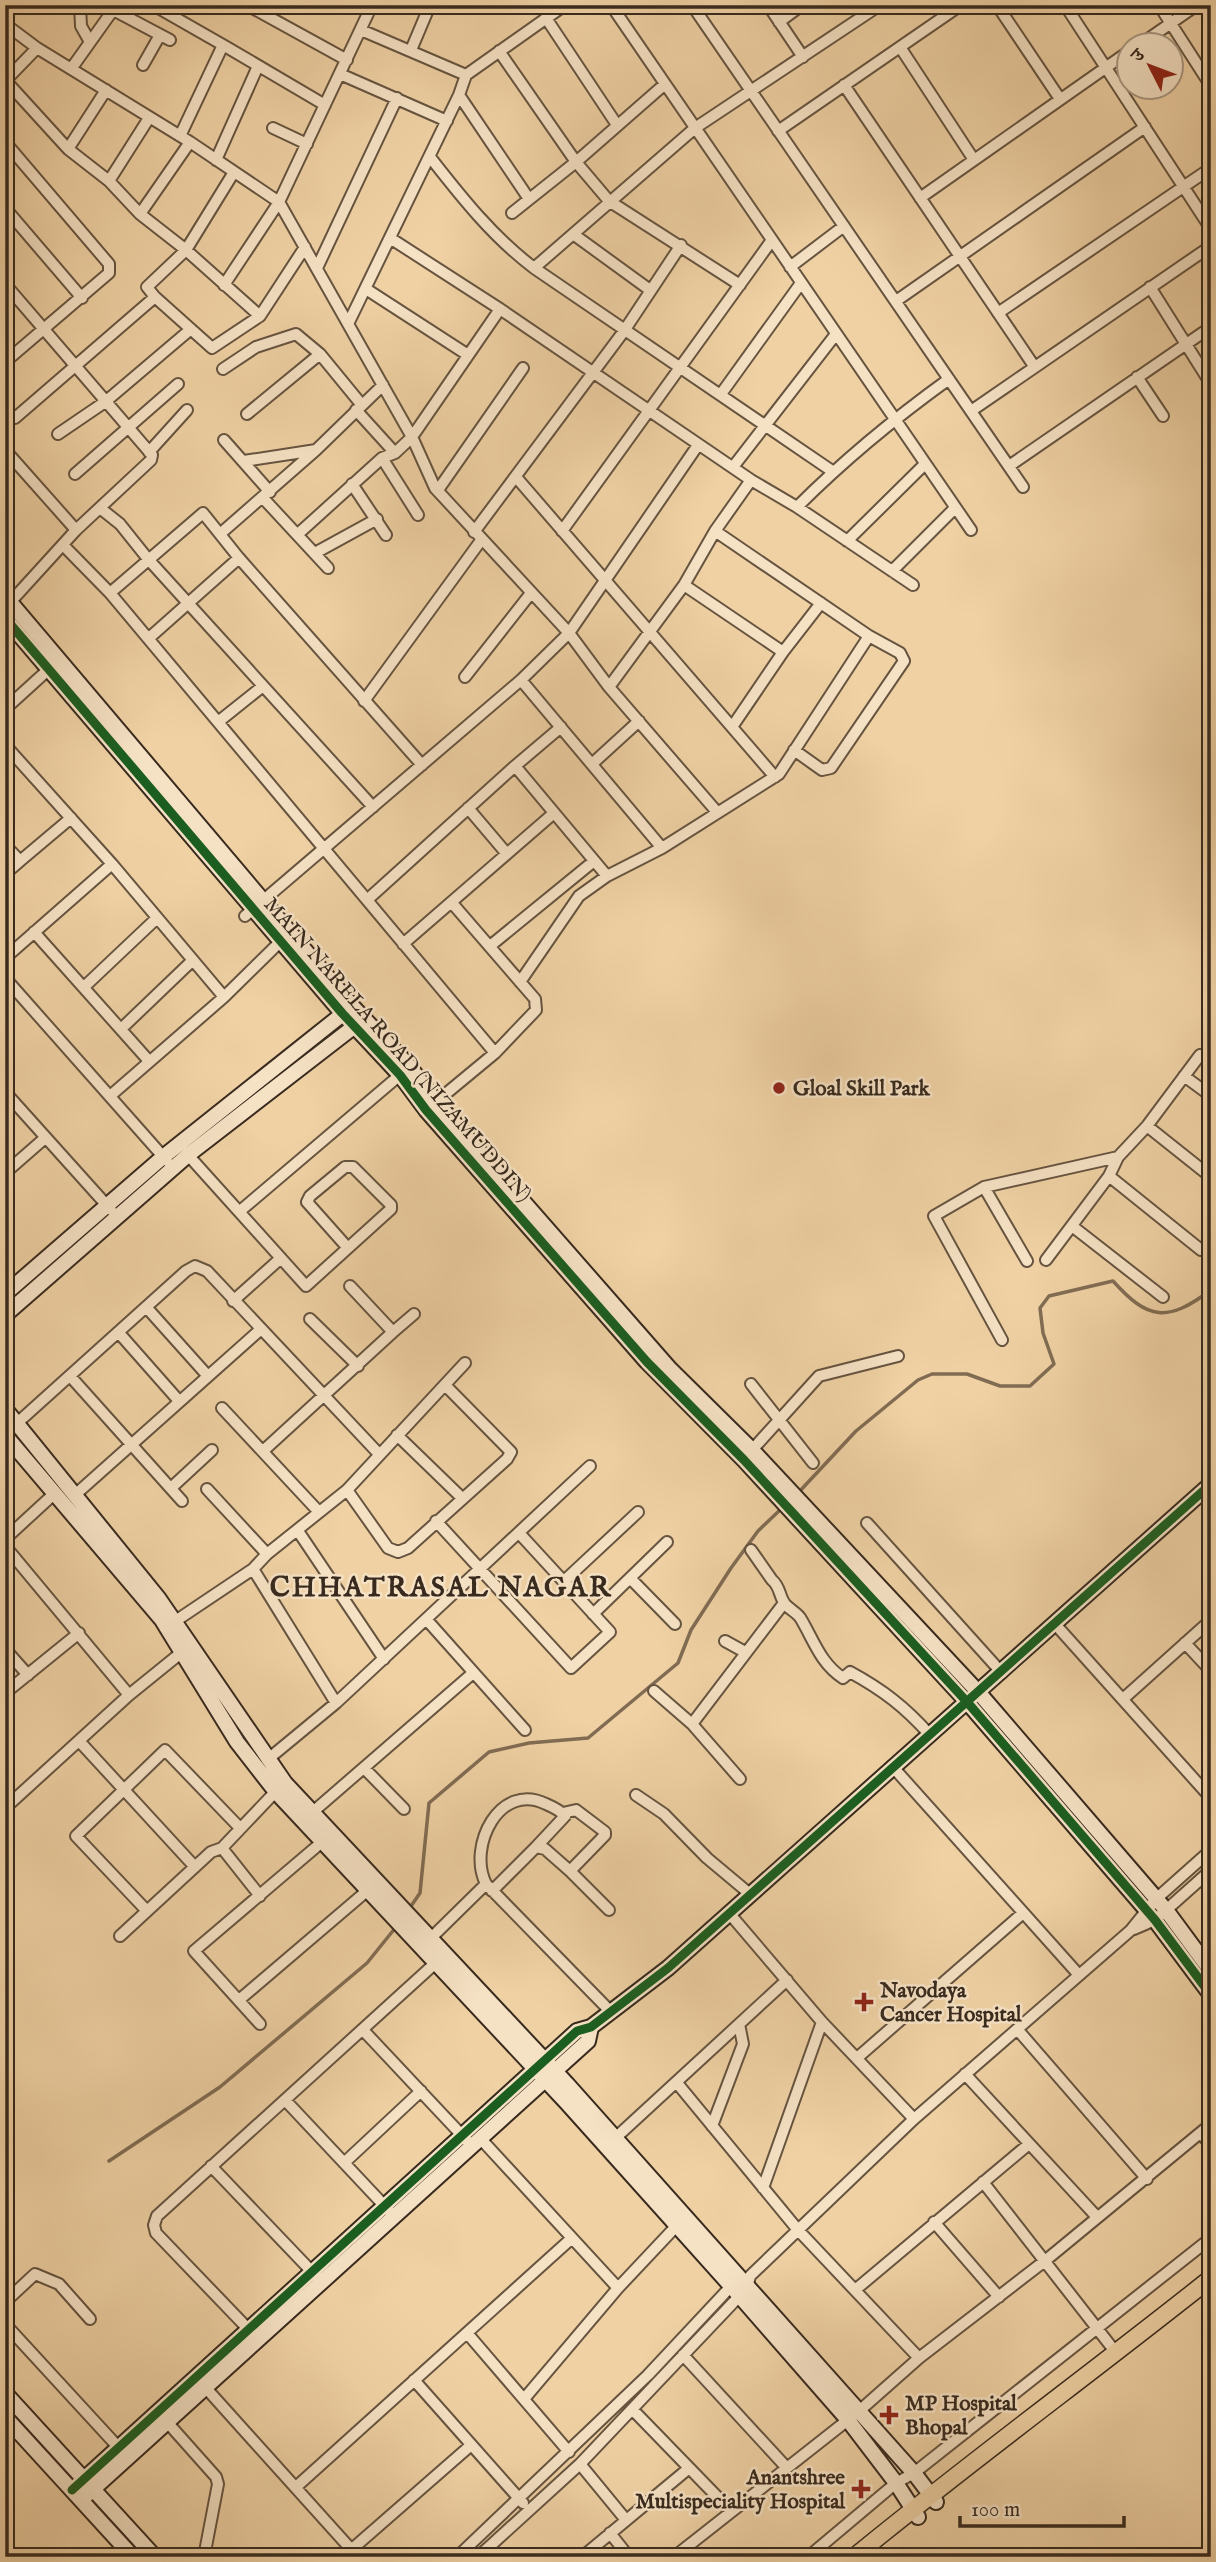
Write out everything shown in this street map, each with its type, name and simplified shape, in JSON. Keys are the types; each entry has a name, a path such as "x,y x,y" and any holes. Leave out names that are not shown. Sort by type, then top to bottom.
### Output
{"main road":[{"path":"934,2498 1211,2278"},
{"path":"854,2557 1211,2286"},
{"path":"869,2557 916,2512"}],"street":[{"path":"80,5 81,26 90,42"},
{"path":"153,5 325,105"},
{"path":"247,5 347,60"},
{"path":"224,285 279,202 372,5"},
{"path":"411,50 430,5"},
{"path":"348,324 430,157 466,75 565,5"},
{"path":"611,5 971,530"},
{"path":"692,5 1023,487"},
{"path":"768,5 803,57"},
{"path":"779,22 802,5"},
{"path":"534,268 695,128 880,5"},
{"path":"778,131 961,5"},
{"path":"998,5 1060,99"},
{"path":"1065,5 1211,229"},
{"path":"1159,5 1211,86"},
{"path":"1159,32 1197,5"},
{"path":"71,69 90,42 108,8 165,37 143,65"},
{"path":"546,18 617,125"},
{"path":"5,24 37,48 185,139 279,202 412,437 438,490 569,633 609,687 717,812"},
{"path":"360,30 466,75"},
{"path":"139,214 185,139 223,45"},
{"path":"900,47 974,160"},
{"path":"37,48 6,81 68,149 108,181 139,214 186,250 260,316"},
{"path":"499,51 576,162 609,201 740,285"},
{"path":"920,198 1114,62"},
{"path":"216,160 258,66"},
{"path":"340,74 447,121"},
{"path":"512,213 576,162 665,84"},
{"path":"844,85 1034,366"},
{"path":"68,149 106,90"},
{"path":"459,95 529,199"},
{"path":"317,268 397,98"},
{"path":"108,181 149,118"},
{"path":"896,301 1145,127"},
{"path":"273,128 307,144"},
{"path":"5,142 109,264 109,273 5,362"},
{"path":"430,157 486,226 534,268 832,471"},
{"path":"999,313 1211,168"},
{"path":"234,172 186,250 147,287 155,297 212,348 260,316 305,247"},
{"path":"5,208 82,298"},
{"path":"790,267 844,226"},
{"path":"573,234 650,290"},
{"path":"390,238 913,585"},
{"path":"562,531 772,240"},
{"path":"364,701 516,477 624,331 681,245"},
{"path":"971,411 1211,246"},
{"path":"721,394 801,283"},
{"path":"5,284 152,455 151,460 76,530 7,602"},
{"path":"1150,287 1211,384"},
{"path":"366,289 468,355"},
{"path":"15,418 155,297"},
{"path":"298,534 382,458 395,453 412,437 500,309"},
{"path":"1009,466 1211,327"},
{"path":"58,434 105,402 191,329"},
{"path":"223,369 256,347 296,334 320,354 395,453"},
{"path":"733,467 836,334"},
{"path":"247,414 320,354"},
{"path":"438,490 523,368"},
{"path":"1137,377 1163,416"},
{"path":"797,507 832,471 894,419 949,379"},
{"path":"75,474 130,429 178,384"},
{"path":"220,534 267,495 383,385"},
{"path":"149,452 187,410"},
{"path":"224,440 244,461 267,495 328,568"},
{"path":"254,908 521,680 569,633 698,444"},
{"path":"5,450 76,530"},
{"path":"244,461 316,450"},
{"path":"382,458 418,515"},
{"path":"847,541 925,464"},
{"path":"516,477 775,777"},
{"path":"609,687 684,585 715,531 751,480"},
{"path":"352,484 386,535"},
{"path":"100,508 120,524 148,559 373,807"},
{"path":"892,571 955,508"},
{"path":"110,593 203,513 239,558 422,765"},
{"path":"315,553 377,519"},
{"path":"715,531 869,636 900,653 904,661 831,768 821,770 794,750"},
{"path":"63,545 149,638 495,1053"},
{"path":"149,638 239,558"},
{"path":"684,585 783,652"},
{"path":"465,677 531,593"},
{"name":"MAIN NARELA ROAD (NIZAMUDDIN)","path":"7,602 281,941 348,1010"},
{"path":"732,727 783,652 821,603"},
{"name":"MAIN NARELA ROAD (NIZAMUDDIN)","path":"5,618 254,908 359,1022 400,1076 431,1106 670,1369 752,1450 780,1490"},
{"path":"520,982 579,897 607,876 662,848 775,777 869,636"},
{"path":"5,709 49,669"},
{"path":"521,680 662,848"},
{"path":"218,722 263,685"},
{"path":"592,764 639,721"},
{"path":"367,900 515,765 561,727"},
{"path":"5,745 112,864 224,997"},
{"path":"515,765 607,876"},
{"path":"468,808 507,854"},
{"path":"403,944 554,813"},
{"path":"5,874 71,818"},
{"path":"5,845 20,861"},
{"path":"490,946 594,861"},
{"path":"5,958 112,864"},
{"path":"431,1106 495,1053 536,1010 535,999 452,903"},
{"path":"84,987 157,918"},
{"path":"34,932 149,1061"},
{"path":"110,1096 224,997 281,941"},
{"path":"121,1029 193,960"},
{"path":"5,978 174,1168"},
{"path":"5,1294 163,1157 348,1010"},
{"path":"5,1315 188,1155 359,1022"},
{"name":"MAIN NARELA ROAD (NIZAMUDDIN)","path":"359,1022 409,1066 431,1106 647,1362 744,1460 780,1490"},
{"path":"1046,1260 1109,1176 1118,1157 1147,1126 1200,1055 1211,1063"},
{"path":"240,1211 400,1076"},
{"path":"1184,1076 1211,1096"},
{"path":"5,1092 117,1217"},
{"path":"1147,1126 1211,1177"},
{"path":"5,1173 45,1139"},
{"path":"188,1155 306,1286 391,1209 391,1205 353,1167 345,1167 310,1196 307,1202 347,1247"},
{"path":"1002,1340 934,1216 984,1186 1118,1157"},
{"path":"1109,1176 1201,1250"},
{"path":"984,1186 1027,1261"},
{"path":"1072,1226 1163,1297"},
{"path":"233,1301 281,1258"},
{"path":"171,1625 5,1434 186,1271 195,1266 207,1271 379,1454"},
{"path":"350,1286 393,1332"},
{"path":"146,1308 207,1375"},
{"path":"263,1451 414,1314"},
{"path":"310,1319 358,1366"},
{"path":"76,1494 260,1330"},
{"path":"119,1333 179,1401"},
{"path":"752,1450 818,1376 898,1356"},
{"path":"171,1625 253,1569 267,1554 347,1490 465,1363"},
{"path":"71,1376 182,1502"},
{"path":"751,1384 813,1463"},
{"path":"347,1490 388,1548 398,1552 408,1548 511,1452 445,1385"},
{"path":"222,1408 319,1512"},
{"path":"5,1409 76,1494 171,1625 237,1742 545,2070 741,2285 853,2416 914,2473 934,2498"},
{"path":"397,1435 462,1498"},
{"path":"171,1488 212,1450"},
{"path":"267,1760 336,1703 590,1466"},
{"path":"89,2484 119,2448 253,2335 472,2140 545,2070 577,2031 591,2027 668,1968 1211,1484"},
{"path":"207,1489 267,1554"},
{"path":"780,1490 974,1698 1211,1971"},
{"path":"5,1539 55,1493"},
{"path":"563,1582 638,1512"},
{"path":"436,1521 570,1668 610,1632 519,1533"},
{"path":"867,1523 1002,1673"},
{"path":"298,1531 384,1659"},
{"path":"593,1614 667,1542"},
{"path":"5,1546 129,1696"},
{"path":"751,1550 776,1583 784,1603 801,1617 810,1640 832,1671 843,1678 850,1672 873,1685 907,1709 930,1735"},
{"path":"253,1569 336,1703"},
{"path":"629,1578 675,1624"},
{"path":"692,1724 784,1603"},
{"path":"426,1619 525,1730"},
{"path":"1123,1699 1211,1620"},
{"path":"1055,1624 1211,1798"},
{"path":"5,1693 79,1633"},
{"path":"725,1641 746,1652"},
{"path":"1185,1643 1211,1671"},
{"path":"5,1649 27,1675"},
{"path":"5,1808 129,1696 186,1649"},
{"path":"186,1649 267,1760 281,1787"},
{"path":"306,1817 473,1673"},
{"path":"654,1692 692,1724 740,1779"},
{"path":"80,1742 195,1867"},
{"path":"147,1911 76,1836 165,1750 240,1828"},
{"path":"892,1766 1079,1975"},
{"path":"364,1768 404,1809"},
{"path":"120,1936 211,1852 222,1848 281,1787"},
{"path":"636,1795 664,1814 707,1858 750,1894"},
{"path":"570,1871 605,1835 605,1832 576,1810 563,1813 535,1798 523,1797 506,1805 486,1827 482,1844 481,1874 489,1887 610,2011"},
{"path":"431,1938 536,1847 564,1817 563,1813"},
{"path":"306,1817 322,1842 368,1890 385,1899"},
{"path":"260,2024 194,1951 322,1842"},
{"path":"536,1847 545,1849 609,1910"},
{"path":"222,1848 260,1896"},
{"path":"1156,1910 1211,1850"},
{"path":"457,2557 914,2119 1131,1930 1211,1870"},
{"path":"239,2000 368,1890"},
{"path":"1156,1910 1211,1995"},
{"path":"729,1913 822,2022 914,2119"},
{"path":"857,2058 1023,1913"},
{"path":"415,1930 431,1938 441,1958"},
{"path":"253,2335 156,2233 154,2225 157,2216 441,1958"},
{"path":"610,2142 787,1980"},
{"path":"763,2188 822,2022"},
{"path":"712,2126 743,2044 738,2024"},
{"path":"1017,2028 1147,2179"},
{"path":"363,2030 421,2091 572,2238 618,2288"},
{"path":"965,2074 1097,2217"},
{"path":"677,2083 798,2230 919,2358"},
{"path":"344,2163 421,2091"},
{"path":"285,2100 390,2211"},
{"path":"674,2557 853,2416 919,2358 1147,2179 1211,2124"},
{"path":"1201,2133 1211,2146"},
{"path":"855,2290 1029,2144"},
{"path":"211,2166 317,2277"},
{"path":"983,2182 1098,2327 1116,2354"},
{"path":"524,2399 618,2288 681,2221"},
{"path":"934,2221 999,2297"},
{"path":"296,2487 572,2238"},
{"path":"808,2557 896,2483 914,2473 1211,2238"},
{"path":"5,2302 35,2274 59,2284 90,2319"},
{"path":"478,2557 580,2465 683,2355 741,2285"},
{"path":"5,2324 119,2448"},
{"path":"467,2333 569,2452"},
{"path":"76,2495 167,2422 205,2387 253,2335"},
{"path":"683,2355 787,2468"},
{"path":"414,2380 529,2511"},
{"path":"205,2387 355,2553 470,2446"},
{"path":"5,2393 155,2557"},
{"path":"632,2409 731,2511"},
{"path":"853,2416 916,2512"},
{"path":"5,2417 133,2557"},
{"path":"167,2422 216,2477 218,2484 204,2557"},
{"path":"580,2465 626,2520"},
{"path":"582,2557 688,2469"},
{"path":"610,2533 629,2557"}],"waterway":[{"path":"798,1493 856,1431 918,1380 932,1374 967,1374 1000,1386 1030,1386 1054,1364 1043,1333 1040,1308 1049,1296 1113,1281 1137,1304 1148,1310 1170,1312 1196,1301 1211,1290"},
{"path":"409,1909 420,1893 429,1803 489,1752 529,1743 588,1738 678,1663 691,1630 731,1568 758,1531 782,1508"},
{"path":"109,2161 220,2087 367,1963 396,1927"}],"cycle path":[{"path":"5,618 342,1013 400,1075 426,1110 647,1362 744,1460 968,1703 1155,1920 1211,1995"},
{"path":"72,2490 577,2031 591,2027 668,1968 1211,1484"}],"place":[{"name":"Gloal Skill Park","path":"779,1088"},
{"name":"Navodaya Cancer Hospital","path":"864,2002"},
{"name":"MP Hospital Bhopal","path":"889,2415"},
{"name":"Anantshree Multispeciality Hospital","path":"861,2489"}],"district":[{"name":"CHHATRASAL NAGAR","path":"441,1586"}]}
